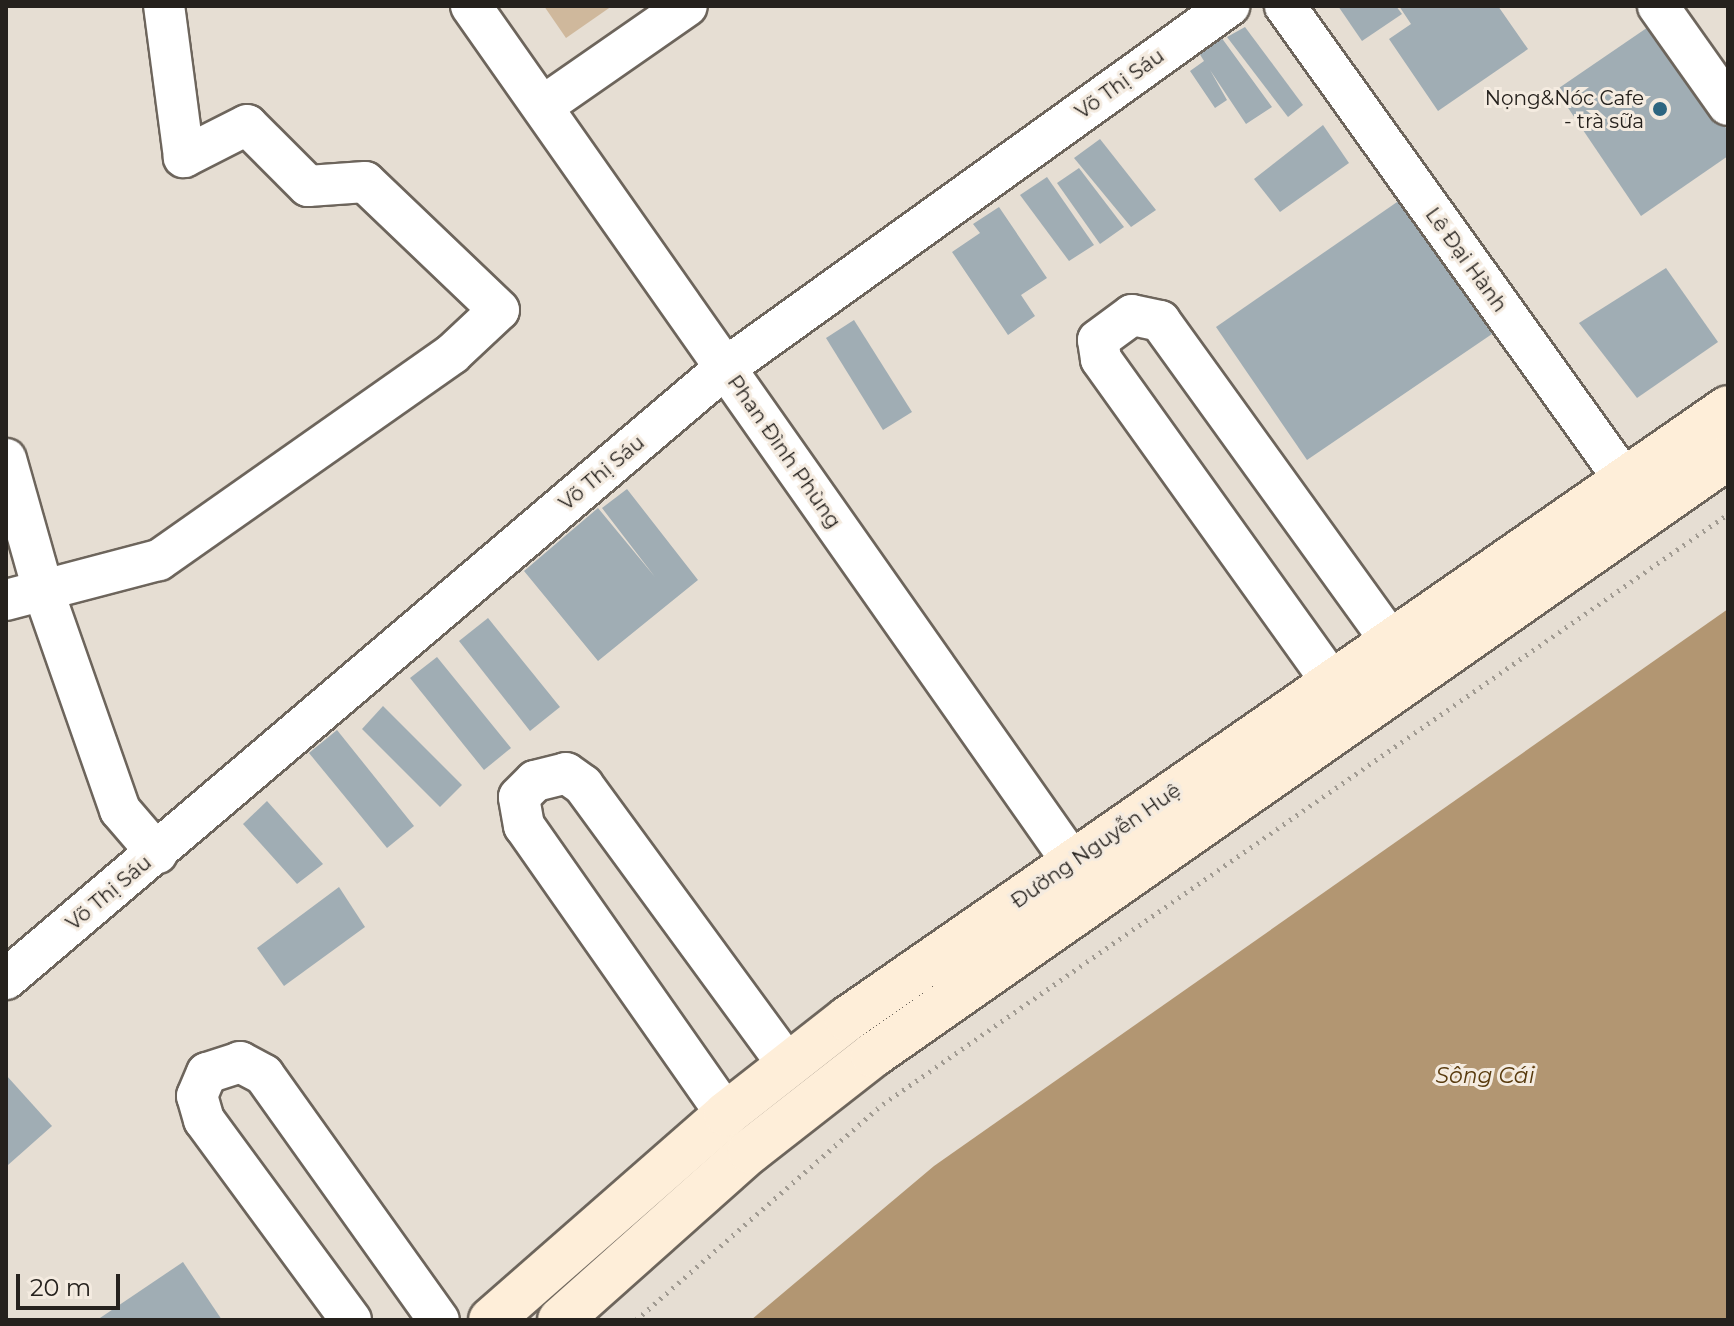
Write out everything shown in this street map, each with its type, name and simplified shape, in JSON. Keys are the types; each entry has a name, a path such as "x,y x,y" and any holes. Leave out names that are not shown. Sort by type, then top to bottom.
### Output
{"main road":[{"name":"Đường Nguyễn Huệ","path":"560,1320 750,1151 873,1055 1098,898 1636,496 1728,408"},
{"name":"Đường Nguyễn Huệ","path":"491,1320 726,1114 788,1065 1072,862 1391,641 1636,496 1728,457"}],"street":[{"path":"25,595 159,560 452,354 499,310 365,182 308,186 247,125 184,157 164,6"},
{"name":"Phan Đình Phùng","path":"471,6 1098,898"},
{"path":"543,106 687,6"},
{"name":"Võ Thị Sáu","path":"6,979 725,368 1229,6"},
{"name":"Lê Đại Hành","path":"1285,6 1636,496"},
{"path":"1658,6 1728,105"},
{"path":"1332,682 1101,359 1098,340 1132,315 1160,321 1391,641"},
{"path":"6,459 25,595 120,810 157,853"},
{"path":"726,1114 524,826 519,797 535,781 566,773 583,785 788,1065"},
{"path":"351,1320 204,1120 197,1096 207,1073 240,1062 264,1075 439,1320"}],"path":[{"path":"636,1320 883,1104 1728,514"}],"shaded area":[{"path":"544,6 612,6 566,38"}],"water":[{"name":"Sông Cái","path":"1728,609 1728,1320 751,1320 934,1166"}],"building":[{"path":"1338,6 1396,6 1402,14 1362,41"},
{"path":"1399,6 1498,6 1528,49 1438,111 1389,39 1411,24"},
{"path":"1654,23 1728,131 1728,156 1641,216 1556,90"},
{"path":"1245,27 1303,105 1288,117 1227,37"},
{"path":"1221,37 1272,107 1246,124 1210,70 1227,100 1215,108 1190,71 1204,61 1199,53"},
{"path":"1323,125 1349,163 1280,212 1254,179"},
{"path":"1100,139 1156,210 1131,227 1074,158"},
{"path":"1079,168 1124,227 1100,244 1057,183"},
{"path":"1047,177 1094,245 1069,261 1020,195"},
{"path":"1400,200 1492,334 1307,460 1216,327"},
{"path":"999,207 1047,278 1021,295 1035,316 1008,335 952,252 980,233 973,224"},
{"path":"1666,268 1718,342 1637,398 1579,323"},
{"path":"854,320 912,412 883,430 826,338"},
{"path":"627,489 698,580 598,661 524,571 598,508 655,577 602,508"},
{"path":"488,618 560,707 530,731 459,641"},
{"path":"437,657 511,748 484,770 410,678"},
{"path":"383,706 462,785 440,807 362,729"},
{"path":"337,730 414,826 387,848 309,753"},
{"path":"267,801 323,864 297,884 243,824"},
{"path":"339,887 365,927 284,986 257,948"},
{"path":"6,1075 52,1126 8,1165 6,1163"},
{"path":"183,1262 222,1320 97,1320"}],"place":[{"name":"Nọng&Nóc Cafe - trà sữa","path":"1660,109"}]}
